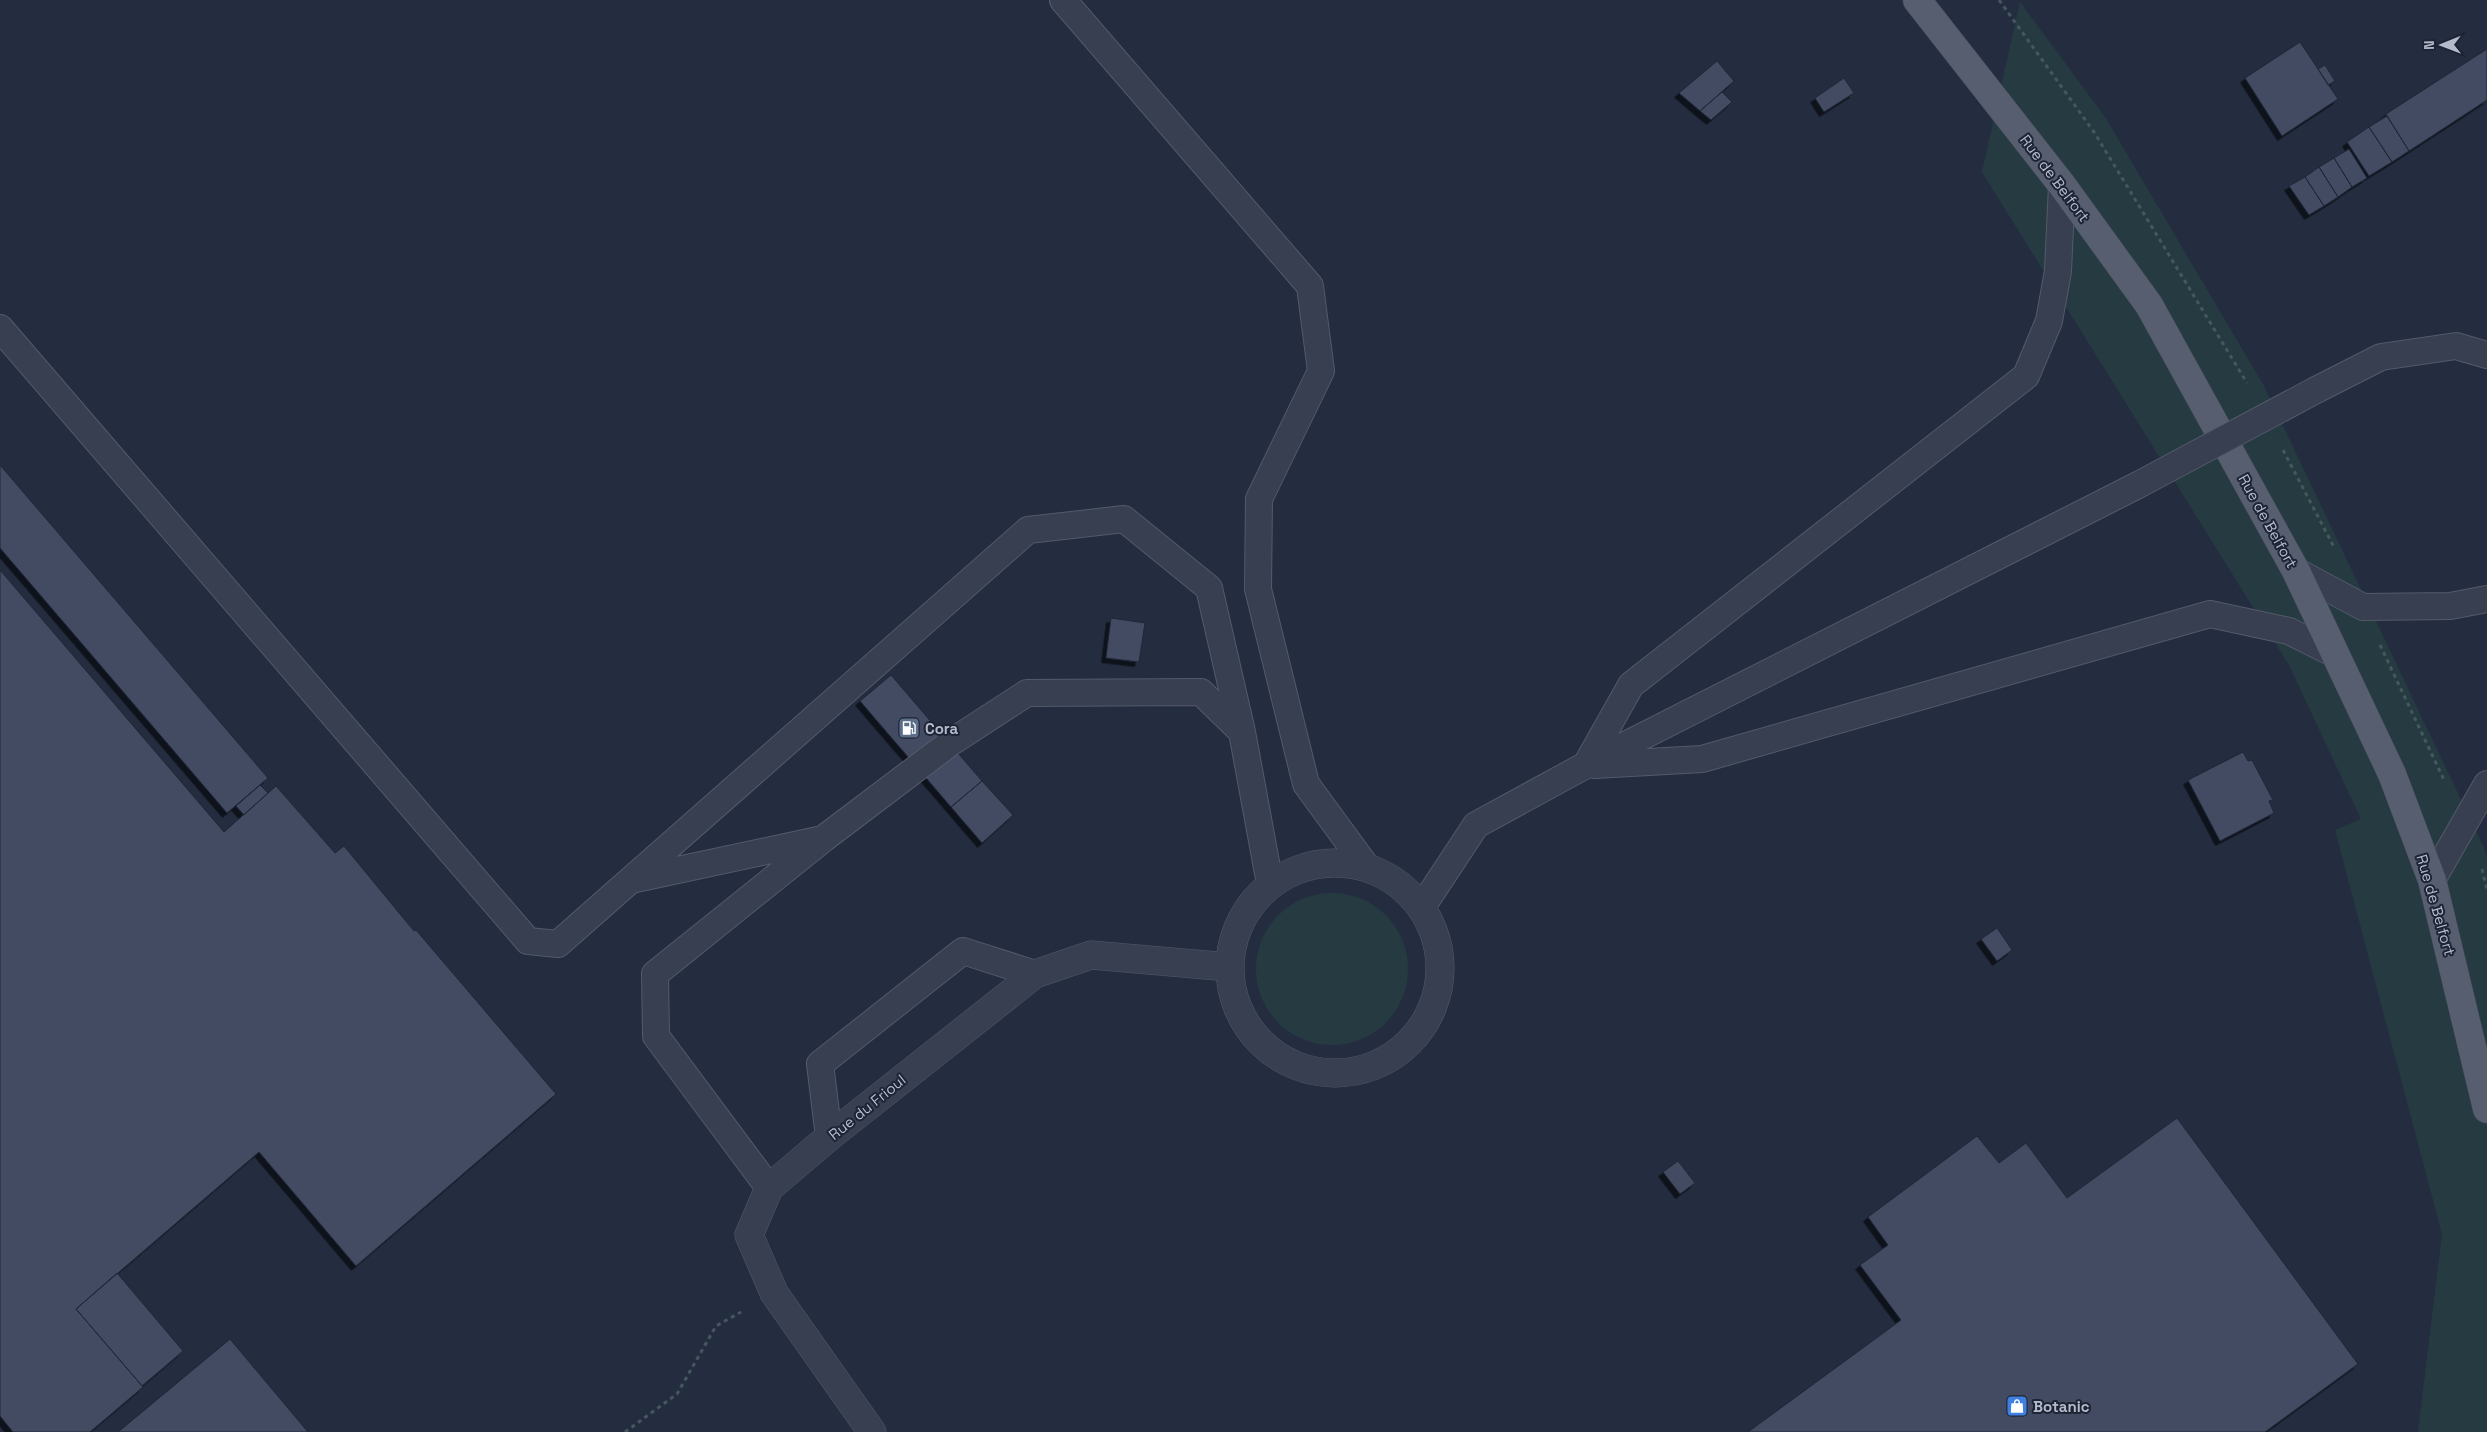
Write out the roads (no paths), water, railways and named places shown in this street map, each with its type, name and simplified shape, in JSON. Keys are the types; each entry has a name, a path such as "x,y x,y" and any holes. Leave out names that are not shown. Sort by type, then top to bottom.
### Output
{"main road":[{"name":"Rue de Belfort","path":"1917,0 2062,185 2149,306 2296,571 2392,774 2432,880 2487,1109"}],"street":[{"path":"1333,862 1366,866 1398,882 1422,907 1437,938 1441,973 1434,1006 1416,1036 1392,1058 1362,1070 1330,1074 1298,1068 1270,1052 1248,1029 1234,999 1228,967 1234,935 1248,906 1270,884 1300,867 1333,862"},
{"name":"Rue du Frioul","path":"872,1432 774,1293 749,1235 770,1188 829,1137 1036,974 1091,955 1228,967"}],"lane":[{"path":"1063,0 1310,286 1321,370 1259,499 1258,589 1306,784 1366,866"},
{"path":"1586,765 1631,685 2026,376 2049,320 2058,271 2062,185"},
{"path":"0,328 528,941 558,944 1028,530 1124,519 1209,588 1242,732 1270,884"},
{"path":"1422,907 1476,825 1586,765 2138,485 2381,357 2456,346 2487,354"},
{"path":"2296,571 2363,607 2450,606 2487,599"},
{"path":"1586,765 1702,760 2210,614 2289,631 2335,654"},
{"path":"770,1188 656,1036 655,974 823,839 950,744 1027,693 1201,692 1242,732"},
{"path":"2432,880 2487,784"},
{"path":"631,880 823,839"},
{"path":"829,1137 820,1064 963,951 1036,974"}],"place":[{"name":"Cora","path":"909,728"},
{"name":"Botanic","path":"2017,1406"}]}
